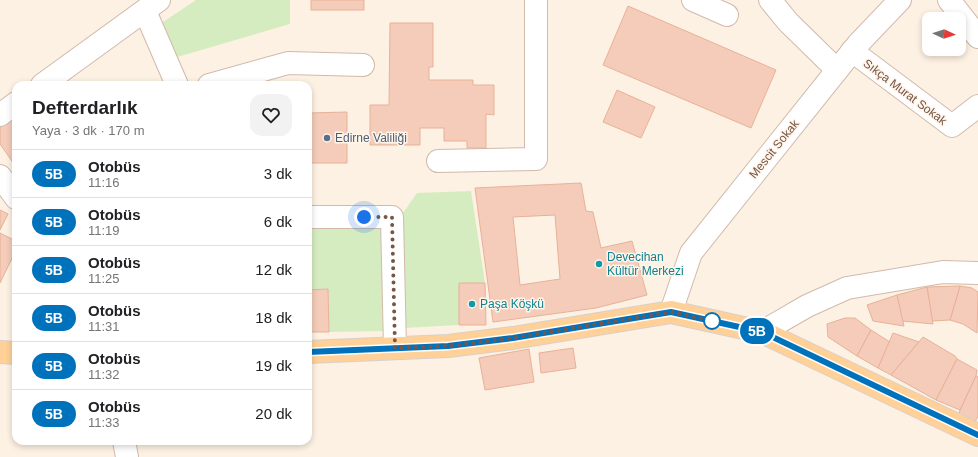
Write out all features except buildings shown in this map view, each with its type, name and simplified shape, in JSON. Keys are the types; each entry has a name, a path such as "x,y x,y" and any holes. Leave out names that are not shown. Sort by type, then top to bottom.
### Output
{"main road":[{"path":"312,352 448,346 513,338 671,312 762,332 978,435"},
{"path":"0,352 12,353"}],"street":[{"path":"438,161 536,159 536,0"},
{"path":"693,0 727,15 718,0"},
{"path":"770,0 788,22 837,70"},
{"name":"Mescit Sokak","path":"671,312 691,253 852,51 900,0"},
{"path":"949,0 978,37"},
{"path":"48,81 152,6 176,81"},
{"name":"Sıkça Murat Sokak","path":"852,51 952,126 978,106"},
{"path":"223,81 288,63 363,65"},
{"path":"0,115 12,106"},
{"path":"0,176 12,192"},
{"path":"312,217 392,217 395,348"},
{"path":"762,332 807,306 847,288 943,272 978,273"},
{"path":"125,445 127,457"}],"green space":[{"path":"196,0 290,0 290,24 174,58 163,22"},
{"path":"471,191 485,283 459,283 459,325 403,328 403,213 417,193"},
{"path":"381,224 383,331 329,332 328,289 312,290 312,225"}],"bus line":[{"name":"5B","path":"312,352 448,346 513,338 671,312 762,332 978,435"}],"place":[{"name":"Edirne Valiliği","path":"327,138"},
{"name":"Devecihan Kültür Merkezi","path":"599,264"},
{"name":"Paşa Köşkü","path":"472,304"}],"route":[{"path":"364,217 392,217 395,348 448,346 513,338 671,312 717,322 712,321"}]}
